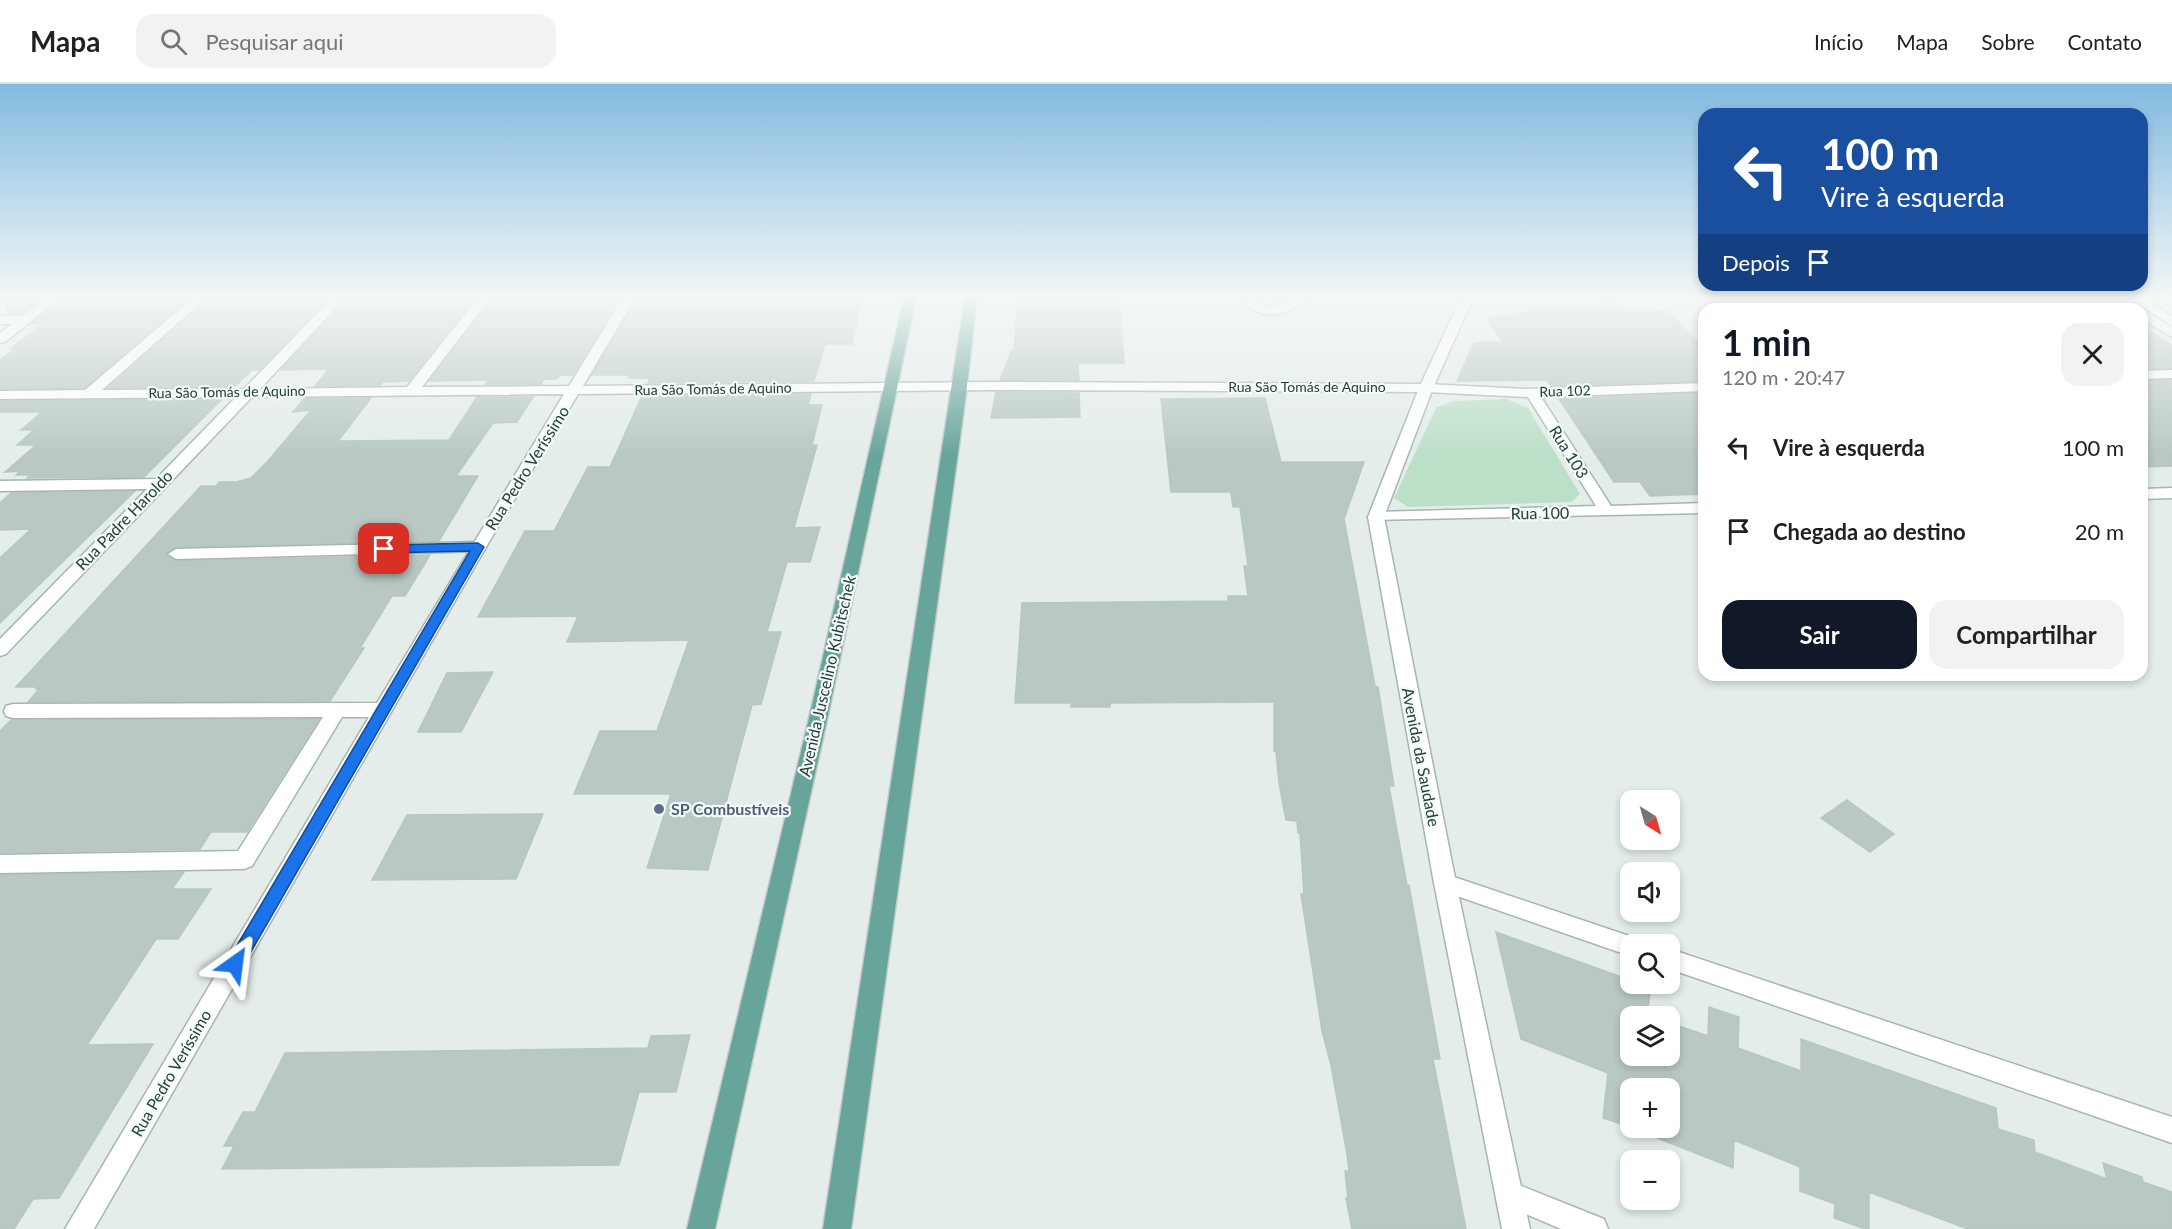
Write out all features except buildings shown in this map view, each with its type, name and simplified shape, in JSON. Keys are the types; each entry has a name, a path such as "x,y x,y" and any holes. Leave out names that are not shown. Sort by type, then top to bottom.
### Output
{"main road":[{"name":"Avenida Juscelino Kubitschek","path":"701,1229 899,351"},
{"path":"837,1229 964,351"}],"street":[{"path":"90,393 138,351"},
{"name":"Rua Padre Haroldo","path":"0,650 288,351"},
{"path":"413,389 442,351"},
{"name":"Rua Pedro Veríssimo","path":"80,1229 478,547 597,351"},
{"path":"1376,517 1443,351"},
{"path":"2148,375 2172,374"},
{"name":"Rua São Tomás de Aquino","path":"0,394 960,386 1426,388"},
{"name":"Rua 102","path":"1426,388 1456,392 1531,392 1698,387"},
{"name":"Rua 103","path":"1531,392 1607,512"},
{"path":"0,486 158,484"},
{"path":"2148,494 2172,493"},
{"name":"Rua 100","path":"1376,517 1698,508"},
{"name":"Avenida da Saudade","path":"1376,517 1445,883 1516,1229"},
{"path":"176,554 478,547"},
{"path":"13,711 384,710"},
{"path":"0,864 244,860 336,711"},
{"path":"1445,883 1620,943"},
{"path":"1680,962 2172,1130"},
{"path":"1509,1194 1594,1229"}],"green space":[{"path":"1506,399 1528,408 1580,494 1571,502 1408,507 1394,498 1436,408 1452,401"}],"place":[{"name":"SP Combustíveis","path":"659,809"}],"route":[{"path":"235,964 478,547 384,549"}]}
